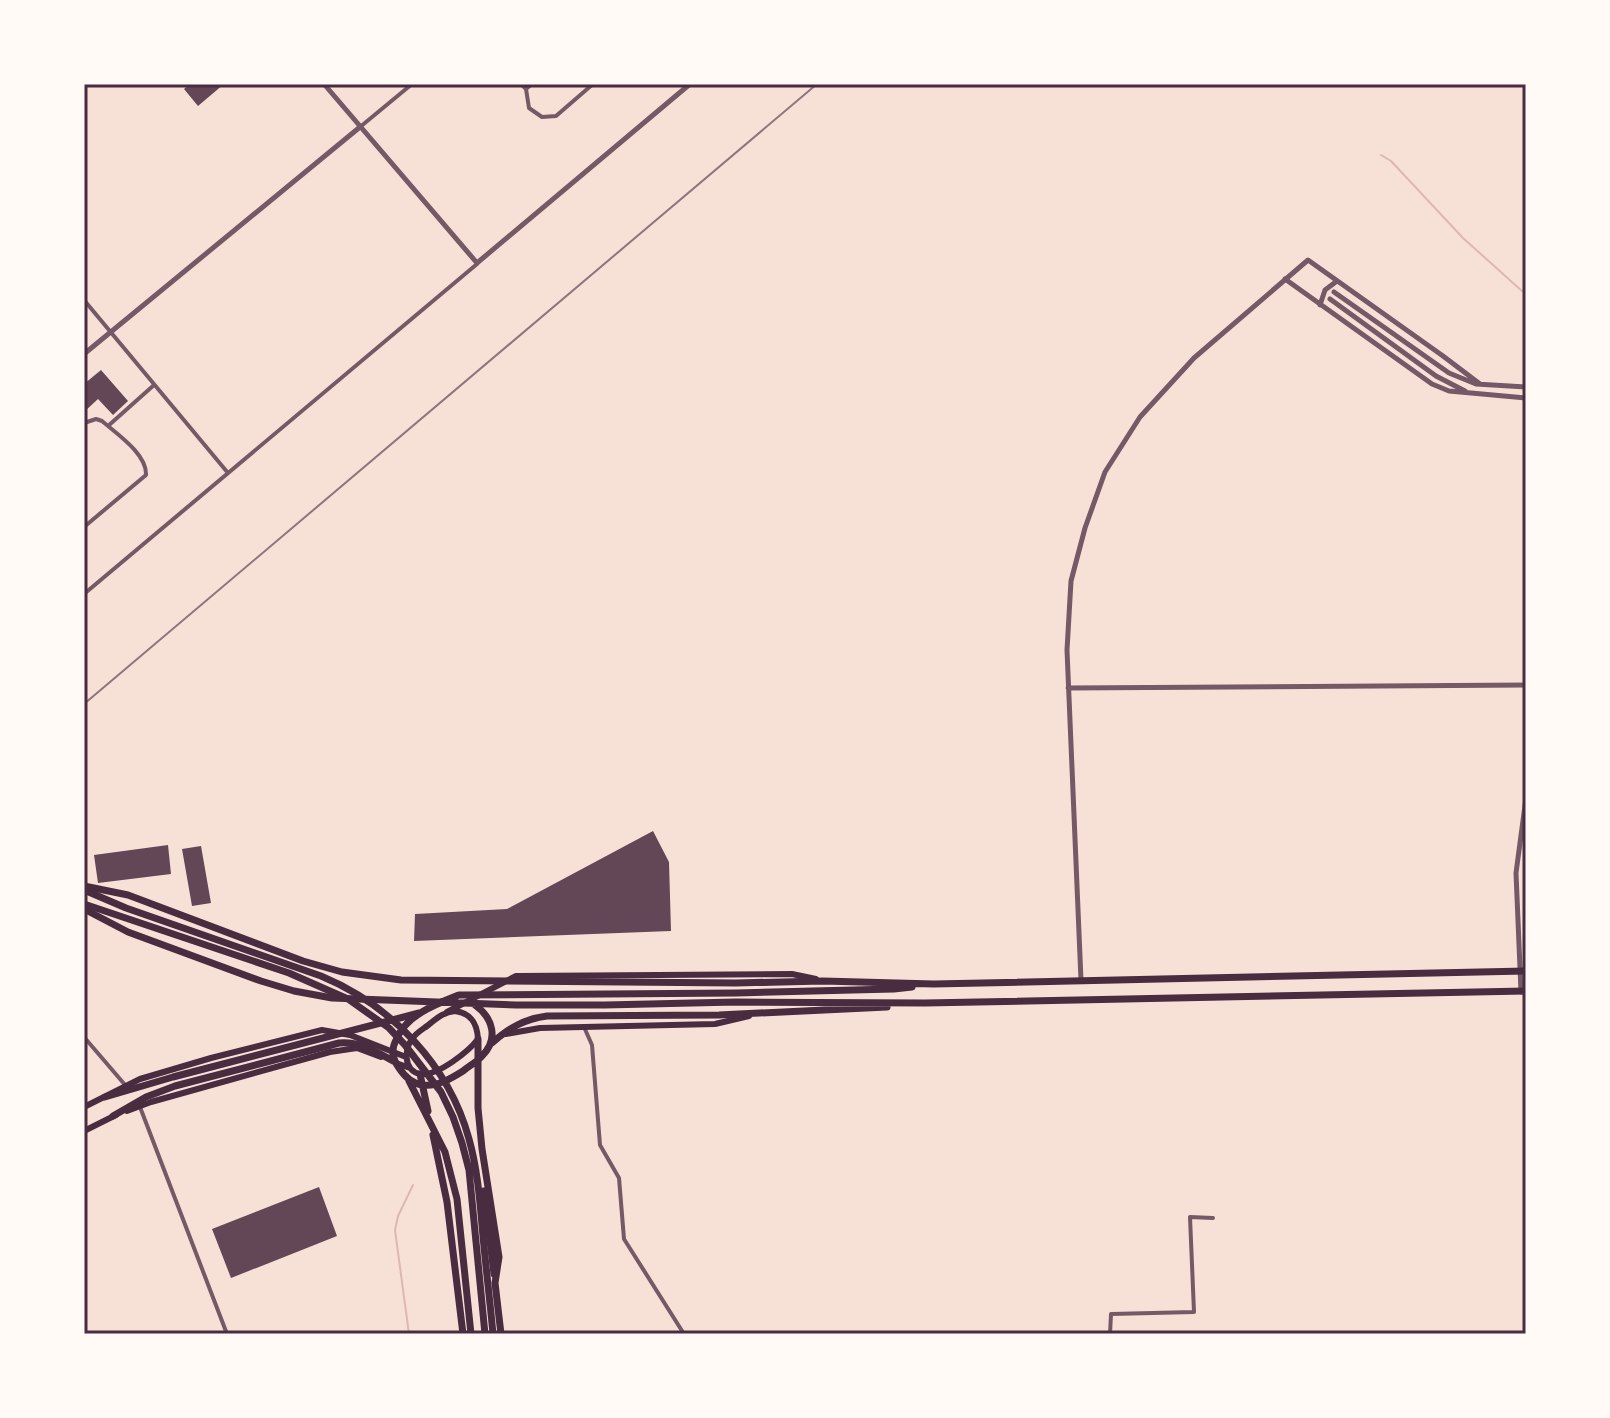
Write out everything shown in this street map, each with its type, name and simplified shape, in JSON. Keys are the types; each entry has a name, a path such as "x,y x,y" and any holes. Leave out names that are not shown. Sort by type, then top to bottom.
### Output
{"main road":[{"path":"84,888 128,895 275,951 342,972 401,980 934,984 1523,971"},
{"path":"84,888 126,908 347,986 384,1011 407,1032 439,1074 463,1117 469,1138 477,1169 493,1334"},
{"path":"84,907 128,932 261,981 332,998 605,1005 894,989 934,984"},
{"path":"84,907 298,976 348,999 389,1028 405,1045 441,1092 462,1143 469,1170 485,1334"},
{"path":"410,1068 406,1051 413,1037 447,1012 516,976 792,974 823,981"},
{"path":"105,1097 421,1012 442,1001 465,995 925,1003 1523,992"},
{"path":"442,1001 470,1001 483,1010 493,1028 492,1043"},
{"path":"409,1081 424,1086 449,1080 482,1057 492,1043 530,1018 760,1014 925,1003"},
{"path":"447,1012 459,1011 471,1017 477,1028 478,1108 499,1257 495,1283"},
{"path":"421,1012 399,1033 392,1049 395,1062 409,1081 445,1152 457,1199 471,1334"},
{"path":"113,1116 343,1050 357,1048 420,1074 429,1074 465,1052 478,1039 540,1028 715,1024 760,1014"},
{"path":"84,1107 140,1079 322,1030 350,1035 406,1057"},
{"path":"84,1131 146,1097 175,1086 339,1043 361,1044 395,1062"},
{"path":"482,1057 476,1094 481,1168 501,1334"},
{"path":"420,1074 447,1202 463,1334"}],"street":[{"path":"324,84 477,263"},
{"path":"84,354 412,84"},
{"path":"521,84 526,89 529,108 542,117 556,116 593,84"},
{"path":"526,89 532,84"},
{"path":"84,594 690,84"},
{"path":"1081,980 1067,650 1071,581 1085,528 1105,472 1140,417 1185,367 1308,260 1480,384"},
{"path":"1285,279 1432,384 1449,391 1526,398"},
{"path":"1320,305 1325,290 1337,281"},
{"path":"1334,292 1427,360 1461,379 1480,384 1526,387"},
{"path":"1330,299 1436,376 1474,394"},
{"path":"84,300 228,473"},
{"path":"108,426 154,385"},
{"path":"84,423 96,419 102,421 142,457 147,466 146,475 84,527"},
{"path":"1068,688 1526,685"},
{"path":"1523,992 1516,873 1526,798"},
{"path":"584,1027 592,1045 600,1145 619,1178 624,1239 684,1334"},
{"path":"84,1037 126,1086"},
{"path":"140,1107 227,1334"},
{"path":"1110,1334 1111,1314 1194,1312 1190,1217 1213,1218"}],"building":[{"path":"190,84 224,84 198,106 184,89"},
{"path":"101,370 128,401 113,415 98,399 84,412 84,384"},
{"path":"653,831 669,862 671,931 414,941 415,914 507,909"},
{"path":"168,845 171,874 98,883 94,855"},
{"path":"201,846 211,903 192,906 182,849"},
{"path":"319,1187 337,1236 231,1278 212,1229"}],"waterway":[{"path":"1381,155 1391,161 1463,238 1526,292"},
{"path":"409,1334 395,1230 398,1216 413,1185"}],"railway":[{"path":"84,704 817,84"}]}
